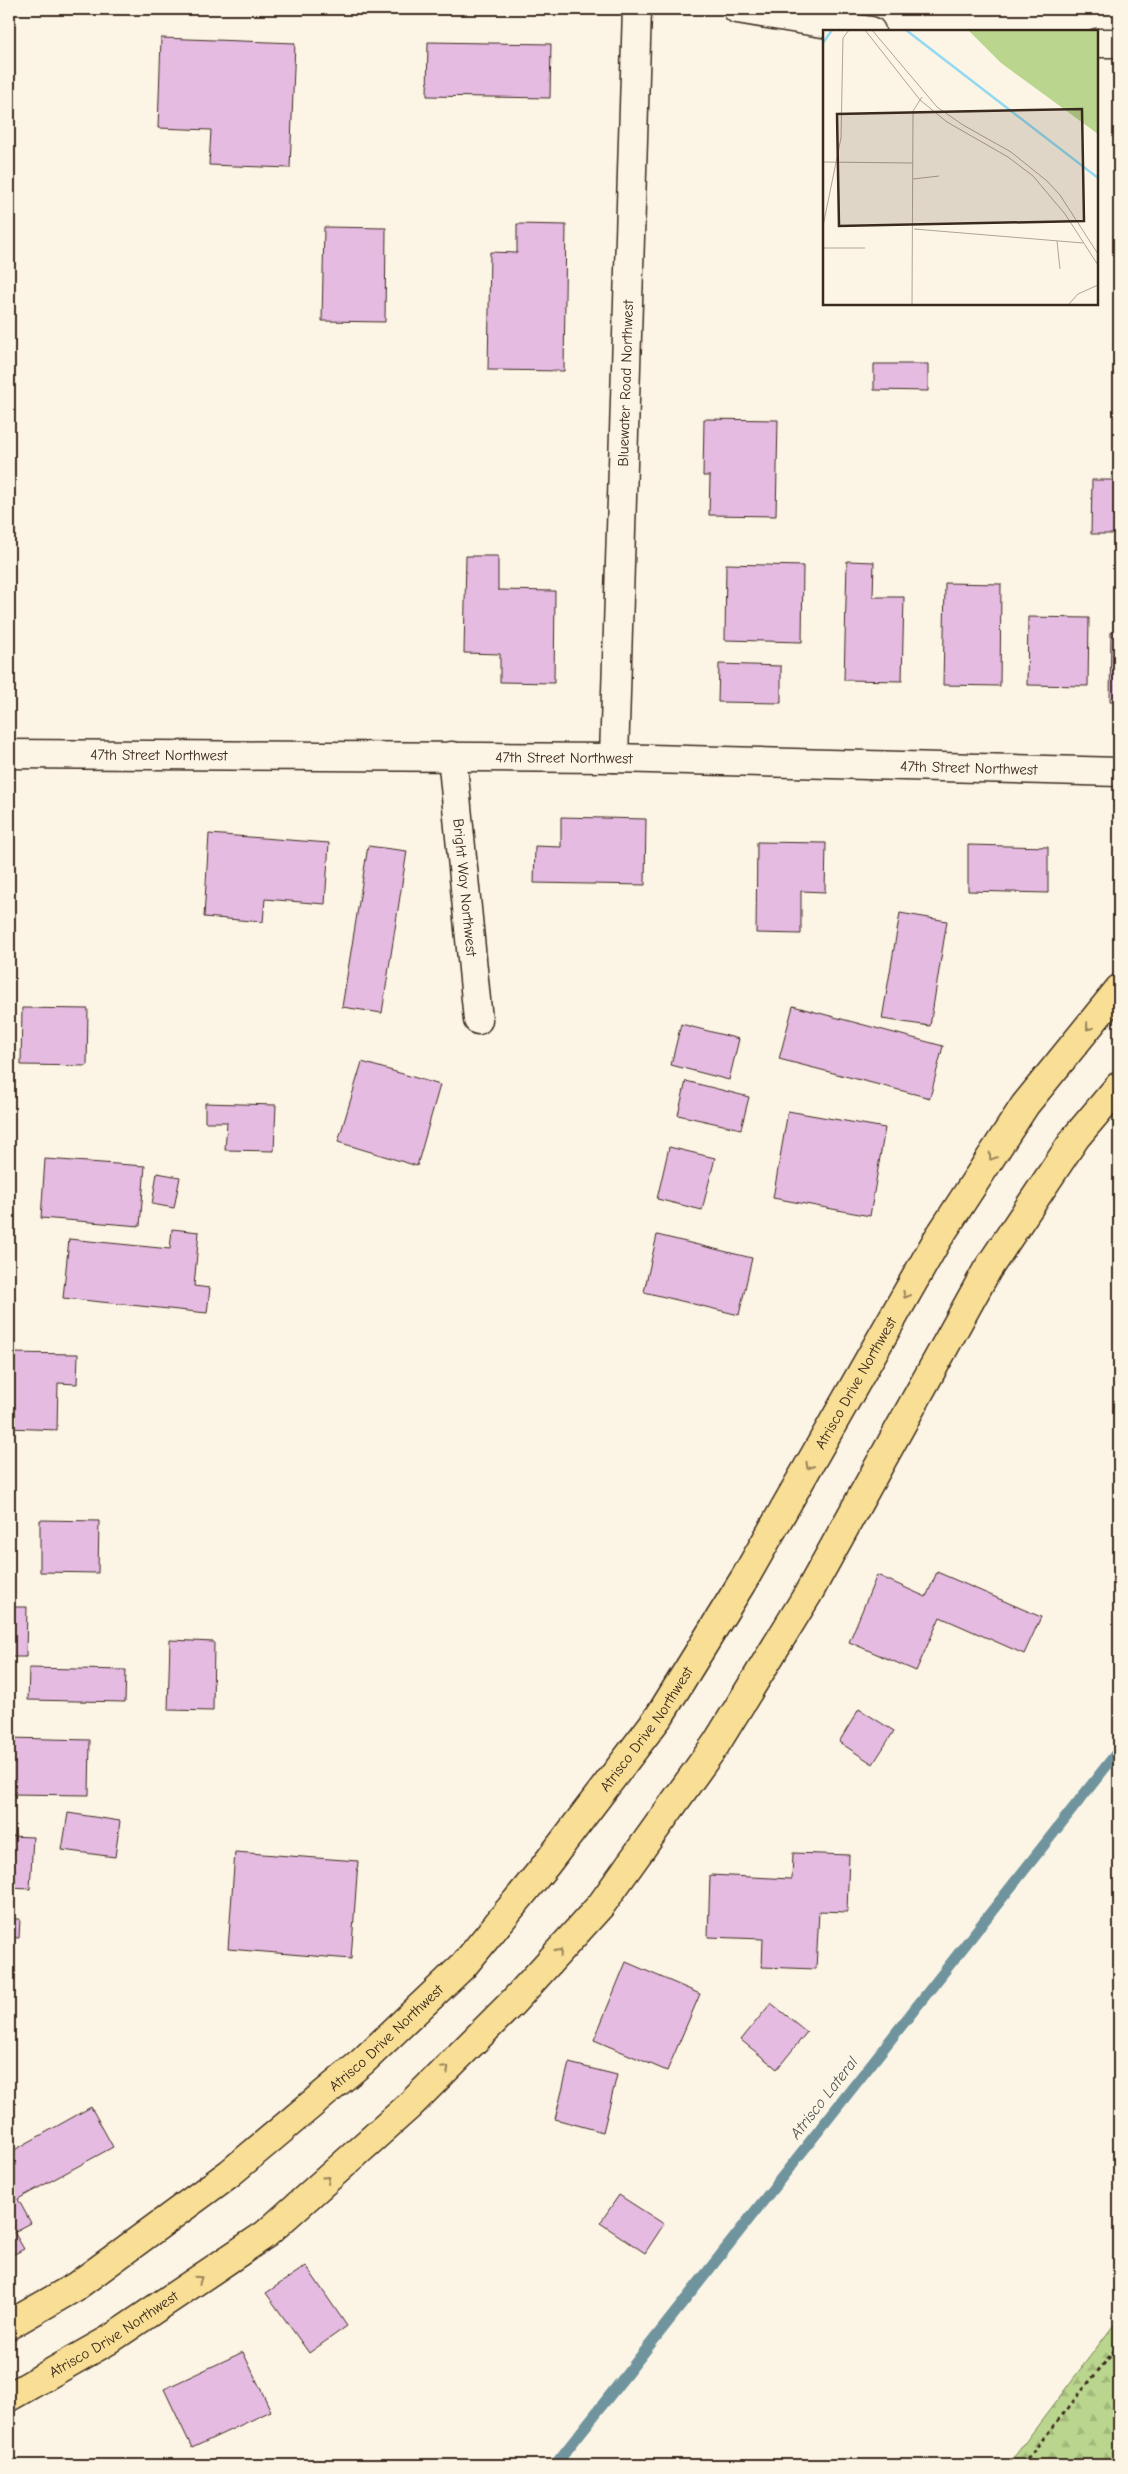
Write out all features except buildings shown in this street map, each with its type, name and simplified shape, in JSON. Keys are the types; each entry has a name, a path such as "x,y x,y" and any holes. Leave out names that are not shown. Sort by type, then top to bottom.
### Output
{"main road":[{"name":"Atrisco Drive Northwest","path":"9,2326 75,2287 230,2173 362,2062 464,1965 545,1866 660,1714 746,1576 937,1240 1026,1105 1119,989"},
{"name":"Atrisco Drive Northwest","path":"9,2397 109,2340 266,2234 409,2106 512,2003 601,1905 716,1744 808,1594 988,1270 1076,1137 1119,1086"}],"street":[{"name":"Bluewater Road Northwest","path":"614,758 637,9"},
{"path":"737,9 865,30"},
{"path":"1098,42 1119,44"},
{"name":"47th Street Northwest","path":"9,754 614,758 1119,772"},
{"name":"Bright Way Northwest","path":"452,756 478,1020"}],"path":[{"path":"1022,2465 1119,2345"}],"green space":[{"path":"1119,2318 1119,2465 1008,2465"}],"waterway":[{"name":"Atrisco Lateral","path":"555,2465 1119,1750"}]}
